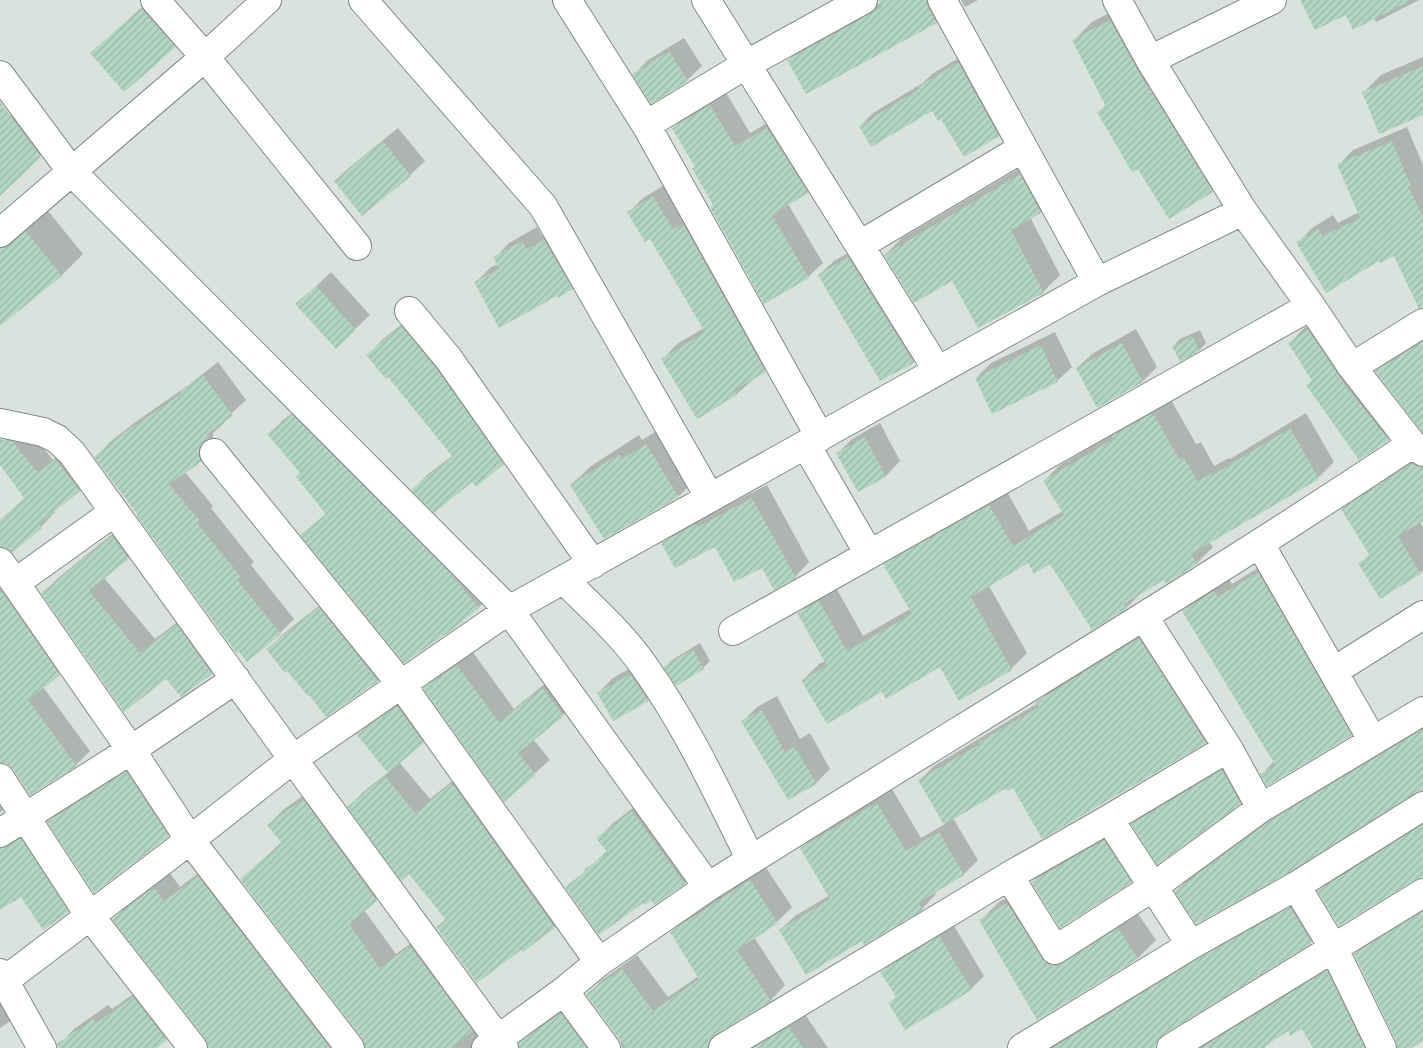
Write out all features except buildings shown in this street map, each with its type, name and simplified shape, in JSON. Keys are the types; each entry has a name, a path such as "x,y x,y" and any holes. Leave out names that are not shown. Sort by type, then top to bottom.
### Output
{"street":[{"path":"155,0 205,57 357,246"},
{"path":"0,233 205,57 267,0"},
{"path":"363,0 543,206 710,498"},
{"path":"567,0 646,125 813,441 869,554"},
{"path":"706,0 938,371"},
{"path":"646,125 747,64 861,0"},
{"path":"942,0 1097,282"},
{"path":"0,423 43,432 57,439 72,453 236,679 496,1045 600,962 708,887 1417,448 1352,367 1243,211 1150,60 1117,0"},
{"path":"1150,60 1272,0"},
{"path":"0,75 72,172 304,402 509,610 708,887"},
{"path":"860,245 1023,148"},
{"path":"42,1048 2,980 90,916 293,759 400,684 509,610 1097,282 1243,211"},
{"path":"733,630 1311,306"},
{"path":"409,311 448,358 592,564"},
{"path":"1352,367 1423,323"},
{"path":"214,454 400,684 600,962"},
{"path":"114,512 8,572 131,750 190,840 350,1048"},
{"path":"1260,544 1373,740"},
{"path":"564,580 615,631 643,664 668,702 751,860"},
{"path":"1334,672 1423,615"},
{"path":"1144,617 1228,748 1261,808"},
{"path":"0,834 131,750 236,679"},
{"path":"1009,876 1055,950 1153,887 1261,808 1423,711"},
{"path":"723,1048 1009,876 1109,820 1228,748"},
{"path":"0,778 90,916 194,1048"},
{"path":"1022,1048 1191,945 1296,886 1423,806"},
{"path":"1109,820 1191,945"},
{"path":"1296,886 1333,947 1382,1048"},
{"path":"1171,1048 1423,893"},
{"path":"564,990 606,1048"}]}
